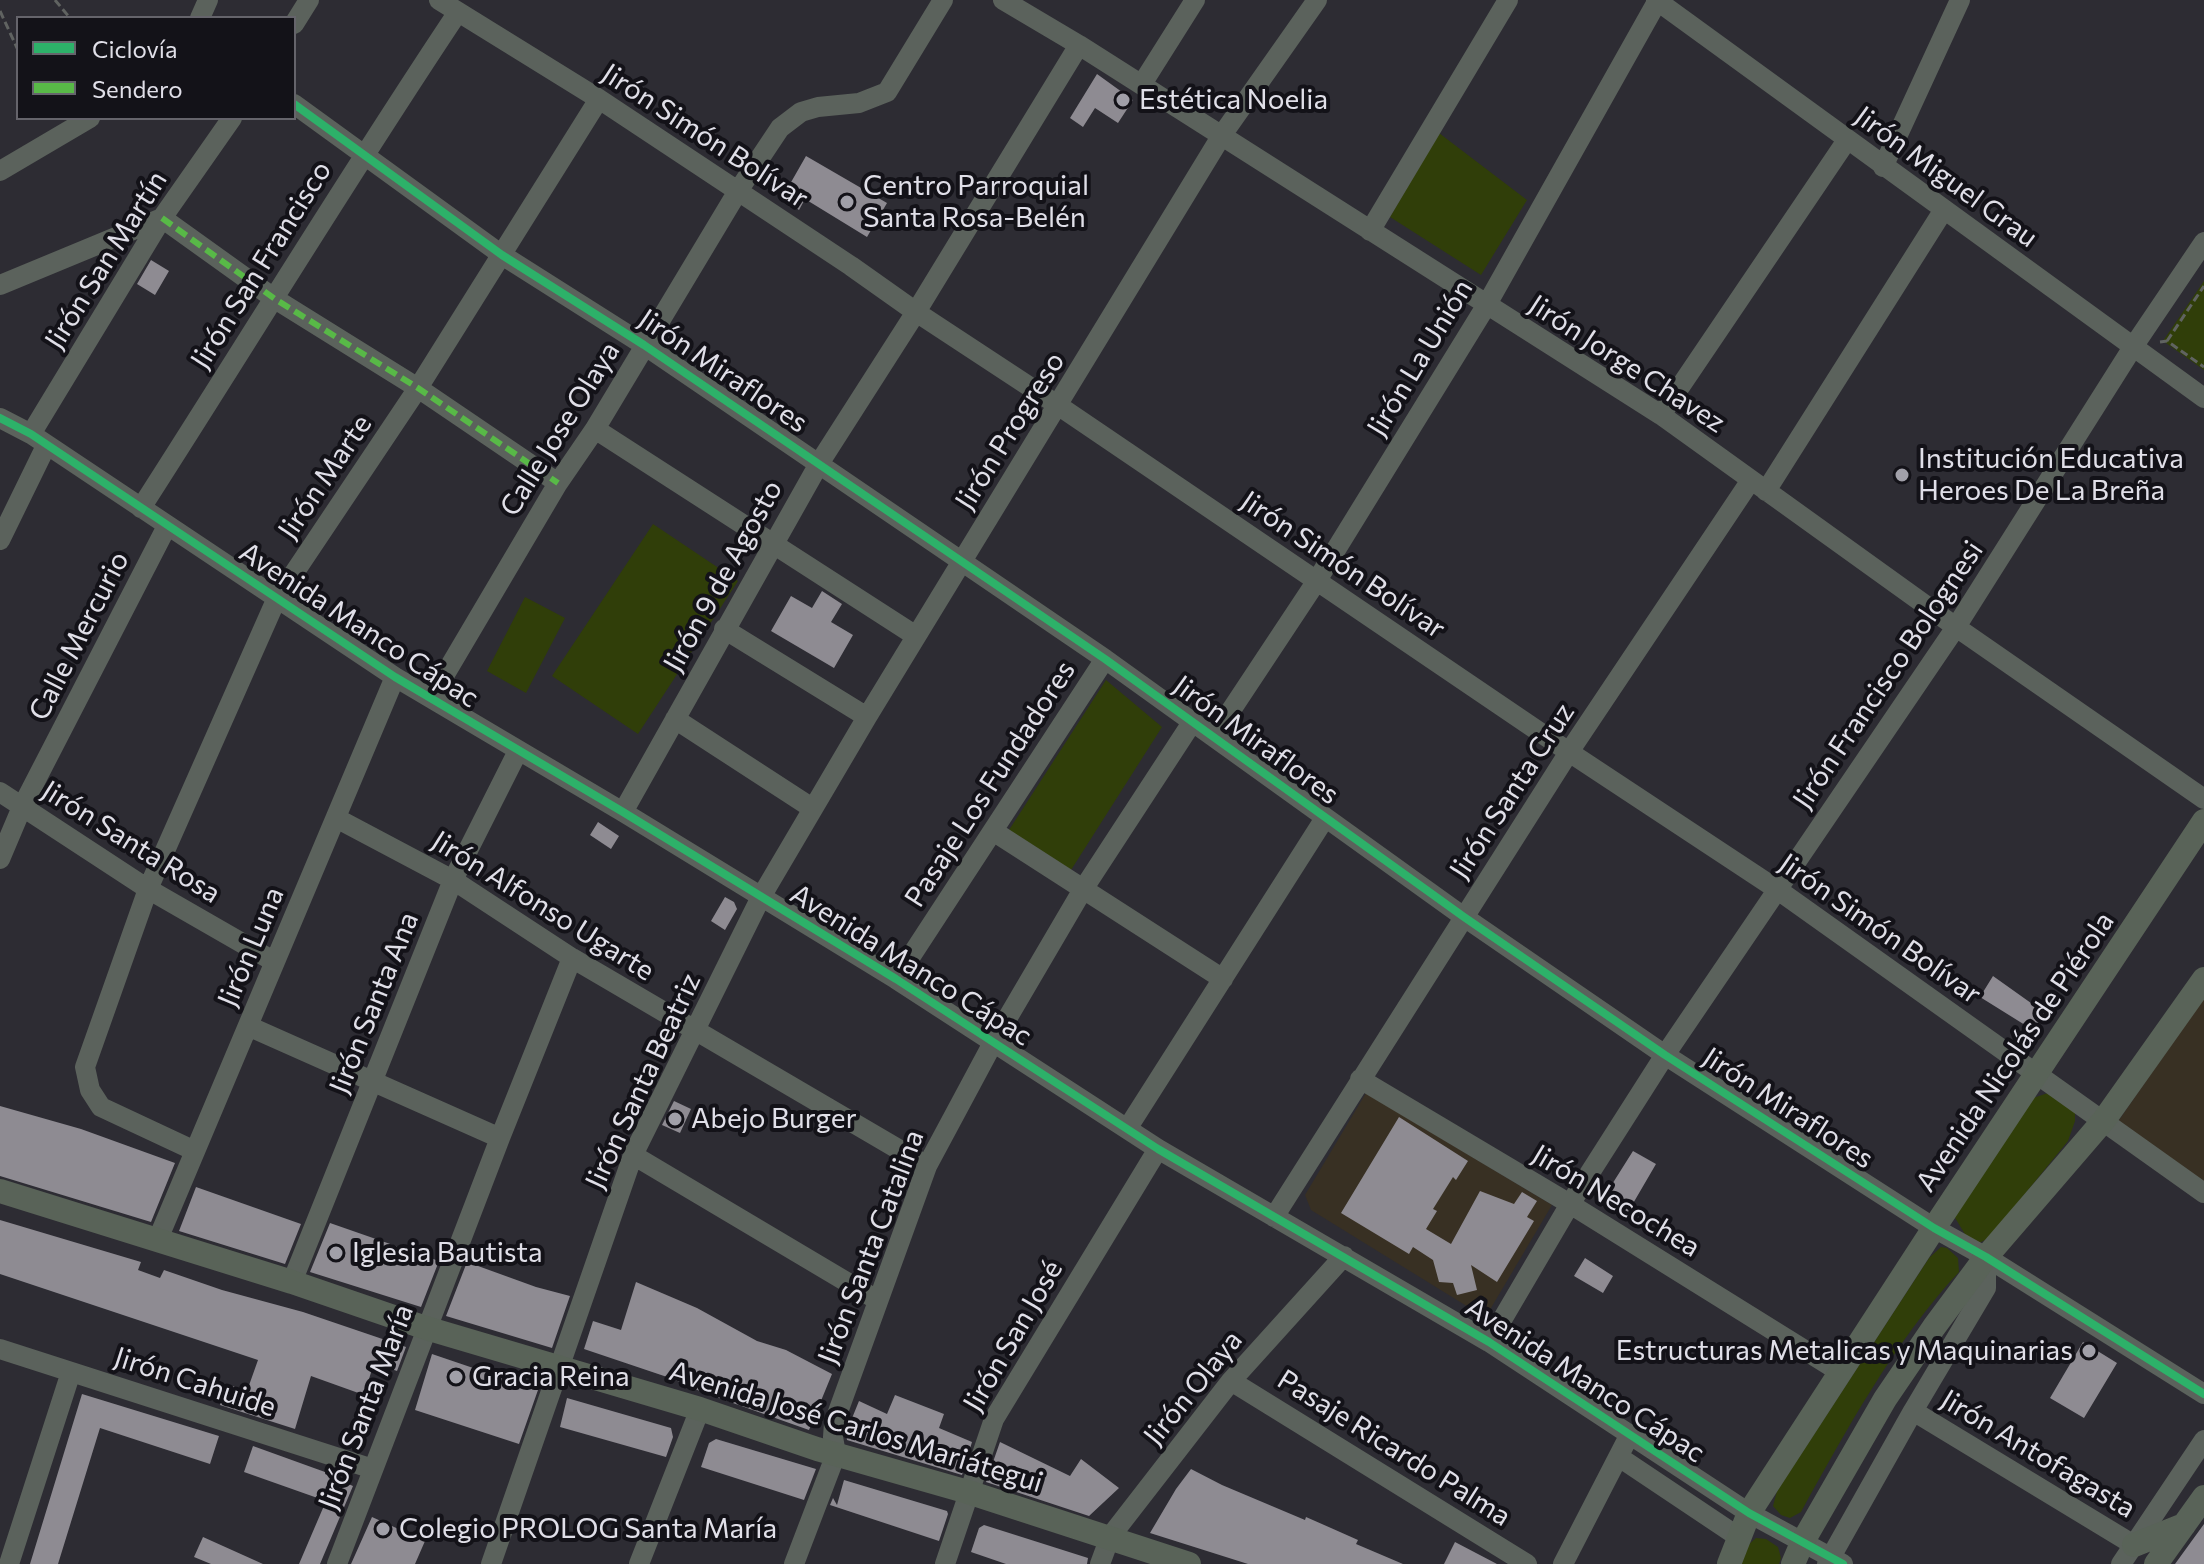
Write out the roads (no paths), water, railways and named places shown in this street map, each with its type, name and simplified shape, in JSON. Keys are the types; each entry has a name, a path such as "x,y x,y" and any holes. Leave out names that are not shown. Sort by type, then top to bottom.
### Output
{"main road":[{"name":"Avenida Nicolás de Piérola","path":"1729,1564 1749,1513 2204,821"},
{"path":"1797,1553 1885,1399 1986,1257 2104,1120 2204,979"},
{"name":"Avenida José Carlos Mariátegui","path":"0,1191 292,1282 426,1328 700,1409 1189,1564"},
{"path":"2156,1564 2204,1497"},
{"path":"2128,1554 2184,1525"}],"street":[{"path":"296,21 309,0"},
{"name":"Jirón Simón Bolívar","path":"439,0 599,99 851,266 1316,582 1778,890 2204,1193"},
{"name":"Calle Jose Olaya","path":"431,698 558,483 595,429 738,191 780,128 789,119 818,107 859,103 887,92 943,0"},
{"name":"Jirón Jorge Chavez","path":"1003,0 1142,84 1661,415 1956,627 2204,799"},
{"path":"1142,84 1195,0"},
{"name":"Jirón Progreso","path":"761,897 916,636 1222,135 1317,0"},
{"path":"1370,231 1508,0"},
{"name":"Jirón Miguel Grau","path":"1657,0 2204,398"},
{"name":"Jirón La Unión","path":"1214,736 1316,582 1486,306 1657,0"},
{"path":"1883,167 1960,0"},
{"name":"Jirón San Francisco","path":"141,508 364,153 458,12"},
{"name":"Jirón 9 de Agosto","path":"623,812 820,462 916,312 1079,45"},
{"name":"Jirón Marte","path":"195,1151 101,1107 90,1090 85,1067 148,889 276,600 418,388 599,99"},
{"name":"Jirón Miraflores","path":"296,105 502,255 820,462 1105,659 1464,917 1665,1055 1934,1228 1986,1257 2204,1394"},
{"path":"0,171 87,120"},
{"name":"Jirón San Martín","path":"0,540 38,440 162,218 231,120"},
{"path":"1661,415 1847,140"},
{"name":"Jirón Santa Cruz","path":"1274,1217 1569,752 1759,486 1943,211"},
{"path":"0,285 162,218 275,299 418,388 558,483"},
{"name":"Jirón Francisco Bolognesi","path":"1489,1342 1570,1204 1665,1055 1956,627 2133,347 2204,242"},
{"name":"Avenida Manco Cápac","path":"0,418 38,440 395,677 896,979 1158,1149 1489,1342 1749,1513 1797,1553 1834,1562"},
{"path":"595,429 916,636"},
{"name":"Calle Mercurio","path":"0,859 22,807 167,526"},
{"path":"724,629 867,717"},
{"name":"Pasaje Los Fundadores","path":"896,979 1105,659"},
{"name":"Jirón Luna","path":"158,1239 395,677"},
{"path":"675,719 812,808"},
{"name":"Jirón Santa Catalina","path":"794,1564 836,1454 834,1423 927,1166 994,1041 1082,891 1193,721"},
{"name":"Jirón Santa Ana","path":"292,1282 453,880 518,751"},
{"name":"Jirón Santa Rosa","path":"0,792 148,889 275,962"},
{"name":"Jirón Alfonso Ugarte","path":"336,818 453,880 572,958 927,1166"},
{"path":"1127,1129 1325,818"},
{"path":"993,831 1223,979"},
{"name":"Jirón Santa Beatriz","path":"491,1564 633,1155 761,897"},
{"name":"Jirón Santa María","path":"337,1564 572,958"},
{"path":"248,1026 500,1138"},
{"name":"Jirón Necochea","path":"1360,1079 1570,1204 1840,1372"},
{"name":"Jirón San José","path":"945,1564 994,1419 1158,1149"},
{"path":"633,1155 877,1300"},
{"name":"Jirón Olaya","path":"1100,1564 1110,1537 1231,1381 1344,1256"},
{"path":"1834,1562 1913,1411 1986,1288 1986,1257"},
{"name":"Jirón Cahuide","path":"0,1349 373,1469"},
{"path":"9,1564 71,1372"},
{"name":"Pasaje Ricardo Palma","path":"1231,1381 1527,1564"},
{"path":"639,1564 700,1409"},
{"name":"Jirón Antofagasta","path":"1913,1411 2128,1554"},
{"path":"1563,1564 1630,1434"},
{"path":"2128,1554 2204,1440"},
{"path":"1644,1473 1659,1453"},
{"path":"1619,1457 1740,1538"},
{"path":"1699,1510 1713,1489"}],"place":[{"name":"Estética Noelia","path":"1123,100"},
{"name":"Centro Parroquial Santa Rosa-Belén","path":"847,202"},
{"name":"Institución Educativa Heroes De La Breña","path":"1902,475"},
{"name":"Abejo Burger","path":"675,1119"},
{"name":"Iglesia Bautista","path":"336,1253"},
{"name":"Estructuras Metalicas y Maquinarias","path":"2089,1351"},
{"name":"Gracia Reina","path":"456,1377"},
{"name":"Colegio PROLOG Santa María","path":"383,1529"}]}
